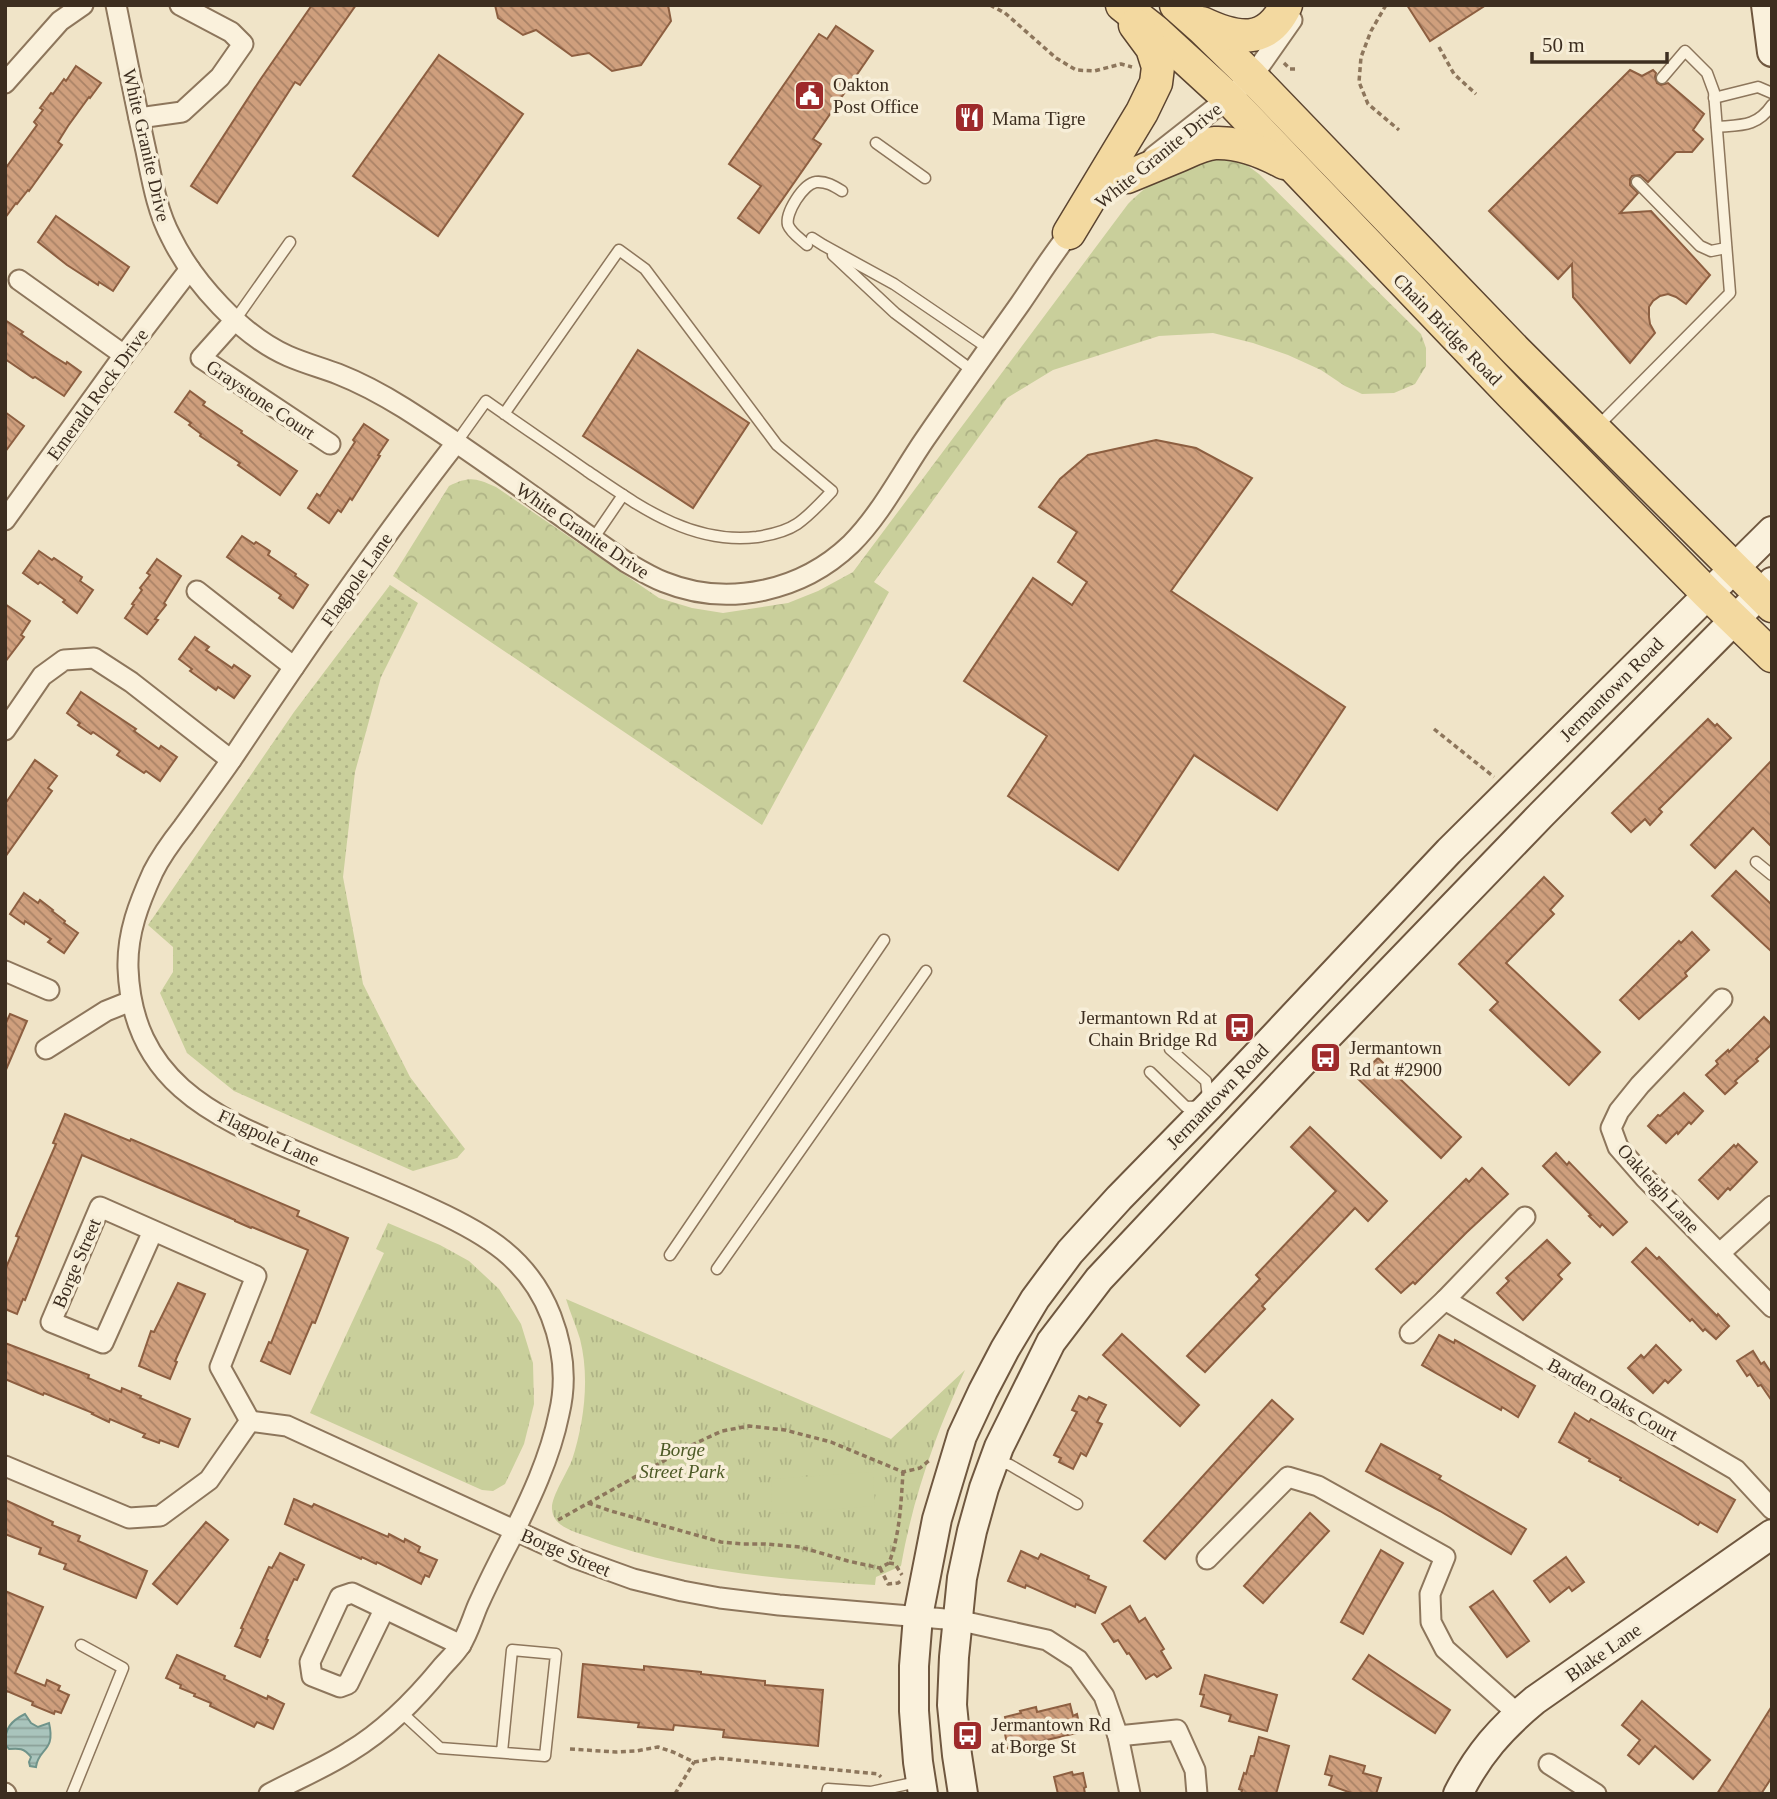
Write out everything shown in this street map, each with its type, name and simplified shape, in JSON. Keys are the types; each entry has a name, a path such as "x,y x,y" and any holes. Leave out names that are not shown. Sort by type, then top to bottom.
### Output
{"main road":[{"name":"Chain Bridge Road","path":"1120,5 1155,31 1228,99 1502,385 1772,656"},
{"path":"1069,233 1142,113 1156,83 1157,67 1152,48 1120,5"},
{"path":"1183,12 1216,30 1246,37 1261,33 1272,25 1286,5"},
{"path":"1766,5 1772,52"},
{"name":"Chain Bridge Road","path":"1183,12 1252,77 1505,340 1734,570 1768,594"},
{"path":"1127,177 1213,143 1228,144 1268,155 1294,169"},
{"name":"Jermantown Road","path":"922,1787 914,1711 914,1666 918,1616 937,1519 962,1436 982,1391 1035,1299 1070,1252 1119,1198 1449,851 1772,531"},
{"name":"Jermantown Road","path":"963,1794 952,1705 962,1578 972,1531 994,1459 1051,1342 1099,1279 1298,1067 1734,619 1768,594"},
{"name":"Blake Lane","path":"1458,1794 1487,1746 1518,1714 1772,1534"}],"street":[{"path":"5,83 60,21 83,5"},
{"name":"White Granite Drive","path":"116,5 163,220 171,239 190,269 235,320 256,337 288,356 341,375 382,394 593,540 647,574 698,592 717,594 752,593 802,579 832,560 852,543 868,525 1069,233 1106,193 1228,99 1252,77 1292,20 1296,5"},
{"path":"139,118 182,112 220,77 243,44 231,32 180,5"},
{"name":"Emerald Rock Drive","path":"5,520 124,355 190,269"},
{"path":"19,280 124,355"},
{"name":"Graystone Court","path":"235,320 201,358 330,444"},
{"name":"Flagpole Lane","path":"269,1794 347,1754 370,1739 402,1713 461,1645 545,1463 559,1414 563,1389 562,1360 557,1332 547,1305 532,1280 503,1249 467,1225 422,1204 256,1135 201,1104 176,1083 156,1059 131,1001 128,955 139,904 163,855 429,476 456,443"},
{"path":"198,591 294,667"},
{"path":"5,730 42,676 64,660 94,658 131,682 231,760"},
{"path":"5,971 49,990"},
{"name":"Oakleigh Lane","path":"1722,999 1640,1085 1619,1111 1611,1128 1618,1147 1645,1178 1772,1307"},
{"path":"46,1049 106,1011 131,1001"},
{"path":"1720,1253 1772,1206"},
{"name":"Borge Street","path":"153,1231 103,1343 51,1322 100,1207 256,1276 220,1367 250,1421 287,1426 587,1562 633,1579 720,1598 957,1620 1047,1640 1078,1660 1104,1696 1118,1736 1130,1794"},
{"path":"1410,1333 1525,1217"},
{"name":"Barden Oaks Court","path":"1445,1300 1736,1470 1772,1509"},
{"path":"5,1466 129,1518 160,1516 209,1480 250,1421"},
{"path":"1208,1559 1288,1477 1318,1486 1445,1557 1430,1594 1431,1622 1445,1648 1518,1714"},
{"path":"384,1610 348,1684 340,1687 312,1676 310,1662 340,1597 352,1593 461,1645"},
{"path":"1118,1736 1177,1730 1195,1770 1197,1794"},
{"path":"1549,1764 1596,1794"}],"lane":[{"path":"1594,430 1730,293 1714,92 1707,73 1685,51 1662,78"},
{"path":"1714,99 1758,87 1772,93"},
{"path":"1717,127 1750,124 1766,114 1772,105"},
{"path":"876,143 925,178"},
{"path":"842,191 828,183 819,181 811,184 788,213 791,231 810,242 823,245 894,284 988,348"},
{"path":"1637,183 1700,246 1710,251 1726,248"},
{"path":"235,320 290,242"},
{"path":"823,245 895,313 973,371"},
{"path":"456,443 486,401 504,414 624,495 642,508 691,531 719,537 772,535 795,526 816,509 831,491 777,445 645,269 619,250 504,414"},
{"path":"593,540 624,495"},
{"path":"1756,862 1772,875"},
{"path":"670,1255 884,940"},
{"path":"717,1269 926,971"},
{"path":"1150,1072 1186,1107 1209,1106 1206,1081 1170,1049"},
{"path":"994,1459 1010,1465 1077,1504"},
{"path":"72,1794 123,1668 81,1645"},
{"path":"402,1713 440,1748 545,1756 555,1654 512,1650 502,1752"},
{"path":"827,1794 828,1789 871,1792 893,1787 922,1787"}],"path":[{"path":"990,5 1005,13 1056,58 1076,70 1094,71 1121,64 1139,71"},
{"path":"1386,5 1371,31 1361,57 1359,82 1368,104 1399,130"},
{"path":"1439,47 1454,74 1476,94"},
{"path":"1434,729 1496,778"},
{"path":"558,1520 703,1439 722,1431 749,1426 785,1430 831,1442 903,1472 920,1468 934,1456"},
{"path":"889,1563 898,1530 903,1472"},
{"path":"589,1503 721,1542 800,1547 880,1568 889,1563 895,1564 902,1580 888,1584"},
{"path":"880,1568 888,1584 885,1594"},
{"path":"570,1749 616,1752 658,1747 694,1762 717,1758 878,1774 893,1787"},
{"path":"675,1794 694,1762"}],"green space":[{"path":"1222,158 1244,163 1259,174 1421,334 1426,348 1426,366 1415,384 1394,393 1362,394 1321,370 1288,355 1213,333 1159,336 1053,370 1007,398 874,582 889,592 762,825 393,576 449,486 472,479 496,487 659,598 692,608 723,613 788,603 818,591 853,572 1128,204 1146,188 1166,176 1193,165"},
{"path":"390,585 418,603 381,677 355,772 343,877 363,984 410,1077 465,1149 457,1158 413,1171 234,1091 187,1053 160,993 173,972 173,947 148,925 294,712"},
{"path":"388,1223 440,1245 469,1261 499,1289 521,1324 533,1363 534,1404 524,1444 505,1484 493,1491 482,1490 310,1413 384,1253 376,1249"},
{"name":"Borge Street Park","path":"566,1299 891,1439 965,1370 927,1466 912,1515 901,1566 876,1577 875,1585 731,1572 626,1550 561,1525 553,1515 552,1504 576,1446 585,1385 580,1339"},
{"path":"873,1472 875,1506 772,1514 771,1479"}],"water":[{"path":"25,1714 31,1723 38,1727 49,1723 51,1732 48,1745 36,1767 30,1766 31,1757 26,1752 9,1749 5,1744 10,1726"}],"building":[{"path":"312,5 356,5 300,85 295,82 217,203 191,186"},
{"path":"495,5 668,5 671,21 641,65 612,71 589,53 572,56 536,30 523,35 498,18"},
{"path":"1407,5 1486,5 1430,41"},
{"name":"Oakton Post Office","path":"836,26 873,51 813,139 821,144 759,233 738,218 761,186 729,164 819,34 827,39"},
{"path":"439,55 523,114 438,236 353,176"},
{"path":"76,66 101,83 68,126 58,142 62,145 29,191 5,218 5,169 37,125 34,122 43,110 40,108 64,79 66,81"},
{"path":"1630,70 1642,76 1653,70 1657,83 1668,83 1704,114 1693,130 1703,139 1692,152 1676,152 1648,182 1640,175 1632,176 1630,185 1638,193 1620,213 1651,211 1710,275 1686,304 1668,294 1653,301 1649,307 1649,317 1655,333 1630,363 1573,297 1572,264 1558,279 1489,211"},
{"path":"56,216 129,267 113,291 99,282 98,285 67,265 38,242"},
{"path":"5,320 50,354 81,372 64,396 5,359"},
{"path":"638,350 749,423 693,508 583,436"},
{"path":"190,391 205,402 203,405 297,471 280,495 200,436 201,434 189,425 191,423 175,412"},
{"path":"5,412 24,426 5,452"},
{"path":"364,424 388,440 352,500 350,498 341,512 338,510 329,523 308,508 317,494 320,496"},
{"path":"1156,440 1196,448 1252,478 1171,591 1345,707 1277,810 1194,755 1118,870 1008,796 1047,736 964,681 1033,578 1072,605 1087,582 1058,562 1077,532 1039,507 1060,479 1088,455"},
{"path":"242,536 270,551 268,555 308,585 293,608 279,598 281,595 227,557"},
{"path":"39,551 82,577 80,581 93,590 77,613 63,602 65,600 23,573"},
{"path":"157,559 181,576 164,603 166,605 155,619 158,620 147,634 125,618 142,590 140,588 150,575 147,573"},
{"path":"5,604 30,621 21,635 24,637 5,662"},
{"path":"195,637 209,647 206,650 232,668 234,665 250,676 234,698 218,687 216,690 190,671 192,669 179,659"},
{"path":"81,692 136,729 134,731 159,749 161,746 177,757 160,781 117,755 120,751 78,725 80,723 67,713"},
{"path":"1708,719 1731,738 1659,809 1662,812 1650,825 1645,819 1631,832 1612,813"},
{"path":"35,760 57,776 48,788 52,791 5,857 5,804"},
{"path":"1772,760 1772,847 1753,828 1715,868 1691,845"},
{"path":"1736,871 1772,905 1772,952 1712,896"},
{"path":"1544,877 1563,896 1550,910 1554,914 1506,963 1600,1052 1569,1085 1490,1010 1498,1002 1459,964"},
{"path":"24,893 38,903 40,900 78,933 64,953 48,942 51,939 10,914"},
{"path":"1692,932 1709,950 1685,973 1687,976 1639,1019 1620,1000 1679,941 1681,943"},
{"path":"10,1014 27,1021 5,1072 5,1025"},
{"path":"1764,1017 1772,1025 1772,1044 1725,1094 1706,1075 1718,1064 1716,1061 1728,1050 1729,1052"},
{"path":"1378,1058 1461,1137 1441,1158 1355,1076 1368,1061 1371,1065"},
{"path":"1684,1093 1703,1111 1666,1143 1648,1126"},
{"path":"65,1114 130,1141 131,1139 299,1211 297,1216 348,1238 315,1323 312,1322 290,1374 261,1361 269,1342 271,1343 308,1250 82,1155 25,1300 23,1299 17,1314 5,1309 5,1270 19,1237 16,1236 56,1144 53,1143"},
{"path":"1310,1127 1387,1201 1368,1221 1355,1208 1262,1306 1265,1309 1205,1372 1187,1356 1260,1279 1256,1275 1336,1191 1291,1147"},
{"path":"1738,1144 1757,1162 1718,1199 1699,1180"},
{"path":"1556,1153 1567,1165 1569,1162 1627,1222 1613,1235 1602,1224 1600,1227 1543,1166"},
{"path":"1482,1168 1508,1194 1415,1284 1413,1282 1401,1293 1376,1269 1466,1179 1469,1182"},
{"path":"1547,1240 1570,1263 1558,1275 1562,1279 1523,1320 1497,1293 1509,1281 1506,1278"},
{"path":"1646,1248 1657,1259 1659,1257 1729,1326 1716,1339 1705,1329 1703,1331 1692,1319 1690,1321 1632,1262"},
{"path":"178,1283 205,1294 175,1361 177,1362 170,1379 139,1366 151,1331 154,1332"},
{"path":"1122,1334 1199,1405 1180,1426 1103,1355"},
{"path":"1439,1335 1454,1343 1455,1340 1535,1386 1518,1417 1422,1365"},
{"path":"5,1343 89,1375 88,1378 121,1392 122,1388 190,1419 178,1447 143,1437 145,1434 110,1419 109,1422 93,1413 5,1379"},
{"path":"1656,1345 1681,1370 1668,1383 1665,1380 1653,1393 1628,1368 1641,1355 1644,1358"},
{"path":"1753,1351 1761,1364 1764,1362 1772,1374 1772,1401 1750,1374 1747,1376 1737,1361"},
{"path":"1079,1396 1087,1400 1089,1397 1106,1405 1097,1422 1102,1424 1086,1456 1081,1453 1073,1469 1059,1462 1061,1458 1054,1455 1077,1412 1072,1410"},
{"path":"1272,1400 1293,1419 1165,1559 1144,1541"},
{"path":"1575,1413 1589,1422 1591,1419 1735,1500 1717,1532 1700,1522 1698,1525 1559,1442"},
{"path":"1381,1444 1441,1476 1439,1479 1526,1529 1511,1554 1366,1471"},
{"path":"294,1499 312,1507 314,1504 388,1537 389,1534 404,1542 405,1539 420,1547 418,1552 437,1560 429,1577 425,1575 421,1584 377,1562 376,1564 362,1557 361,1559 285,1524"},
{"path":"5,1500 53,1522 52,1525 80,1536 78,1541 147,1571 136,1598 64,1569 66,1564 39,1554 41,1548 5,1534"},
{"path":"1310,1513 1329,1531 1263,1603 1244,1586"},
{"path":"206,1522 228,1540 177,1604 153,1584"},
{"path":"1381,1550 1403,1563 1363,1634 1341,1622"},
{"path":"1021,1551 1038,1559 1041,1554 1089,1576 1088,1579 1106,1587 1095,1613 1026,1585 1025,1588 1008,1581"},
{"path":"280,1553 304,1565 297,1580 294,1579 260,1657 235,1646 269,1567 272,1568"},
{"path":"1566,1557 1584,1582 1572,1591 1569,1587 1550,1602 1534,1581"},
{"path":"5,1591 43,1607 15,1673 45,1686 47,1680 60,1686 58,1690 69,1695 61,1713 55,1711 54,1714 7,1691 5,1695"},
{"path":"1493,1591 1529,1641 1507,1657 1470,1607"},
{"path":"1130,1606 1139,1622 1145,1618 1164,1649 1161,1651 1171,1668 1157,1677 1154,1674 1146,1679 1129,1653 1127,1654 1118,1640 1114,1642 1102,1624"},
{"path":"177,1655 225,1676 224,1679 267,1699 268,1696 284,1704 273,1729 257,1722 254,1727 210,1706 211,1703 194,1696 195,1694 180,1688 181,1685 166,1678"},
{"path":"1369,1655 1450,1710 1435,1733 1353,1679"},
{"path":"583,1664 644,1670 644,1666 701,1672 765,1681 765,1685 823,1690 818,1746 723,1737 724,1730 674,1725 673,1730 638,1727 639,1723 578,1717"},
{"path":"1205,1675 1277,1695 1267,1731 1229,1721 1231,1715 1201,1706 1204,1695 1200,1694"},
{"path":"1642,1701 1710,1760 1693,1779 1655,1746 1639,1764 1628,1755 1640,1740 1622,1725"},
{"path":"1070,1704 1073,1716 1077,1714 1081,1732 1008,1749 1004,1729 1007,1728 1005,1717 1036,1707 1037,1712"},
{"path":"1772,1706 1772,1777 1761,1794 1717,1794"},
{"path":"1259,1737 1289,1746 1276,1794 1241,1794 1242,1790 1239,1789 1244,1773 1246,1774 1251,1756 1254,1756"},
{"path":"1330,1756 1365,1766 1363,1773 1381,1778 1376,1794 1354,1794 1329,1785 1332,1776 1325,1774"},
{"path":"1072,1772 1073,1775 1083,1773 1085,1794 1058,1794 1054,1777"}],"place":[{"name":"Oakton Post Office","path":"810,95"},
{"name":"Mama Tigre","path":"969,118"},
{"name":"Jermantown Rd at Chain Bridge Rd","path":"1240,1028"},
{"name":"Jermantown Rd at #2900","path":"1326,1058"},
{"name":"Jermantown Rd at Borge St","path":"968,1735"}]}
